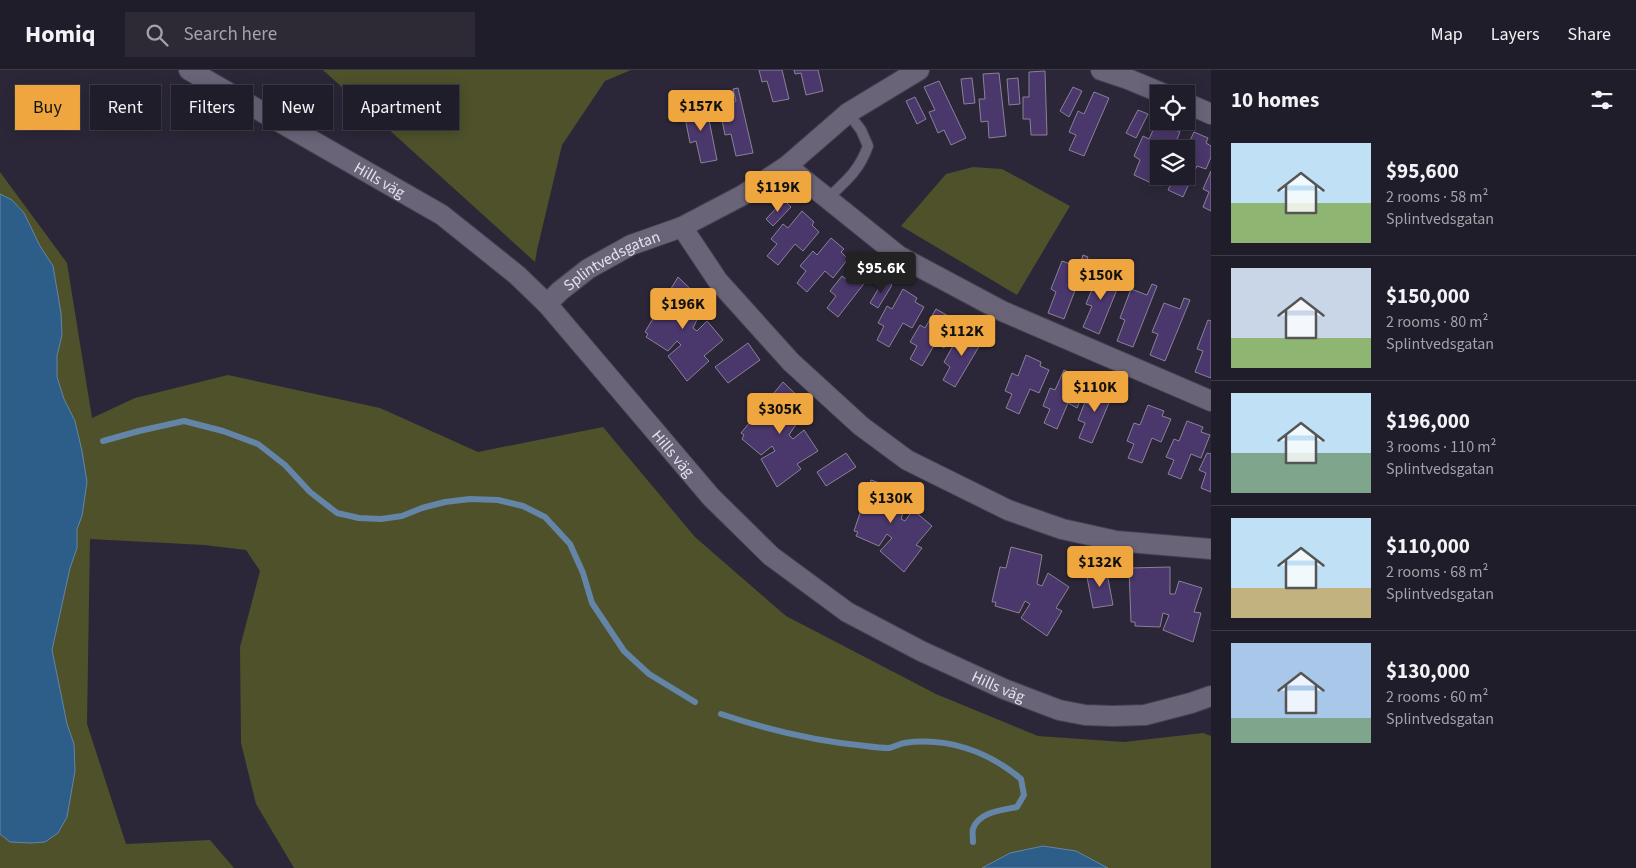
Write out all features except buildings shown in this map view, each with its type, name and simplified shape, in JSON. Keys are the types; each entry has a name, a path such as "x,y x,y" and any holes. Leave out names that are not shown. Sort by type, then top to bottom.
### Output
{"street":[{"name":"Hills väg","path":"189,70 442,215 518,275 546,304 711,497 771,556 847,612 921,651 996,685 1059,710 1113,716 1145,714 1211,696"},
{"name":"Splintvedsgatan","path":"546,304 588,270 631,245 682,227 743,195 787,166 848,113 918,70"},
{"path":"1101,70 1150,88"},
{"path":"1195,107 1211,114"},
{"path":"787,166 900,256 1002,312 1211,401"},
{"name":"Splintvedsgatan","path":"682,227 718,281 791,362 861,426 908,460 1008,510 1062,529 1116,541 1211,549"}],"lane":[{"path":"828,198 855,172 868,146 861,130 848,113"}],"green space":[{"path":"323,70 631,70 605,81 562,145 535,262 389,130 459,130 459,85 343,85 343,88"},
{"path":"973,167 1002,169 1070,206 1017,295 901,226 946,174"},
{"path":"0,172 67,263 92,418 135,398 228,375 380,408 478,452 603,427 695,537 786,616 936,694 1038,736 1124,742 1203,733 1211,736 1211,868 294,868 256,804 241,743 240,647 260,571 246,550 204,545 90,539 87,724 126,844 210,840 234,868 0,868"}],"water":[{"path":"0,194 12,200 24,213 40,246 53,266 61,313 62,335 57,356 57,377 64,399 75,421 87,482 82,516 77,529 77,548 70,568 52,650 67,724 74,744 75,771 67,817 58,833 45,842 31,843 10,842 0,834"},
{"path":"1043,846 1076,851 1108,868 982,868 1010,853"}],"waterway":[{"path":"103,441 184,421 223,431 258,444 285,465 310,492 337,513 359,518 381,519 402,516 445,502 470,499 498,500 523,506 545,517 570,544 583,573 592,603 624,651 649,674 695,702"},
{"path":"721,714 775,730 828,741 889,748 904,743 936,742 951,744 966,748 995,761 1021,779 1024,795 1017,807 991,813 980,819 973,829 973,842"}]}
